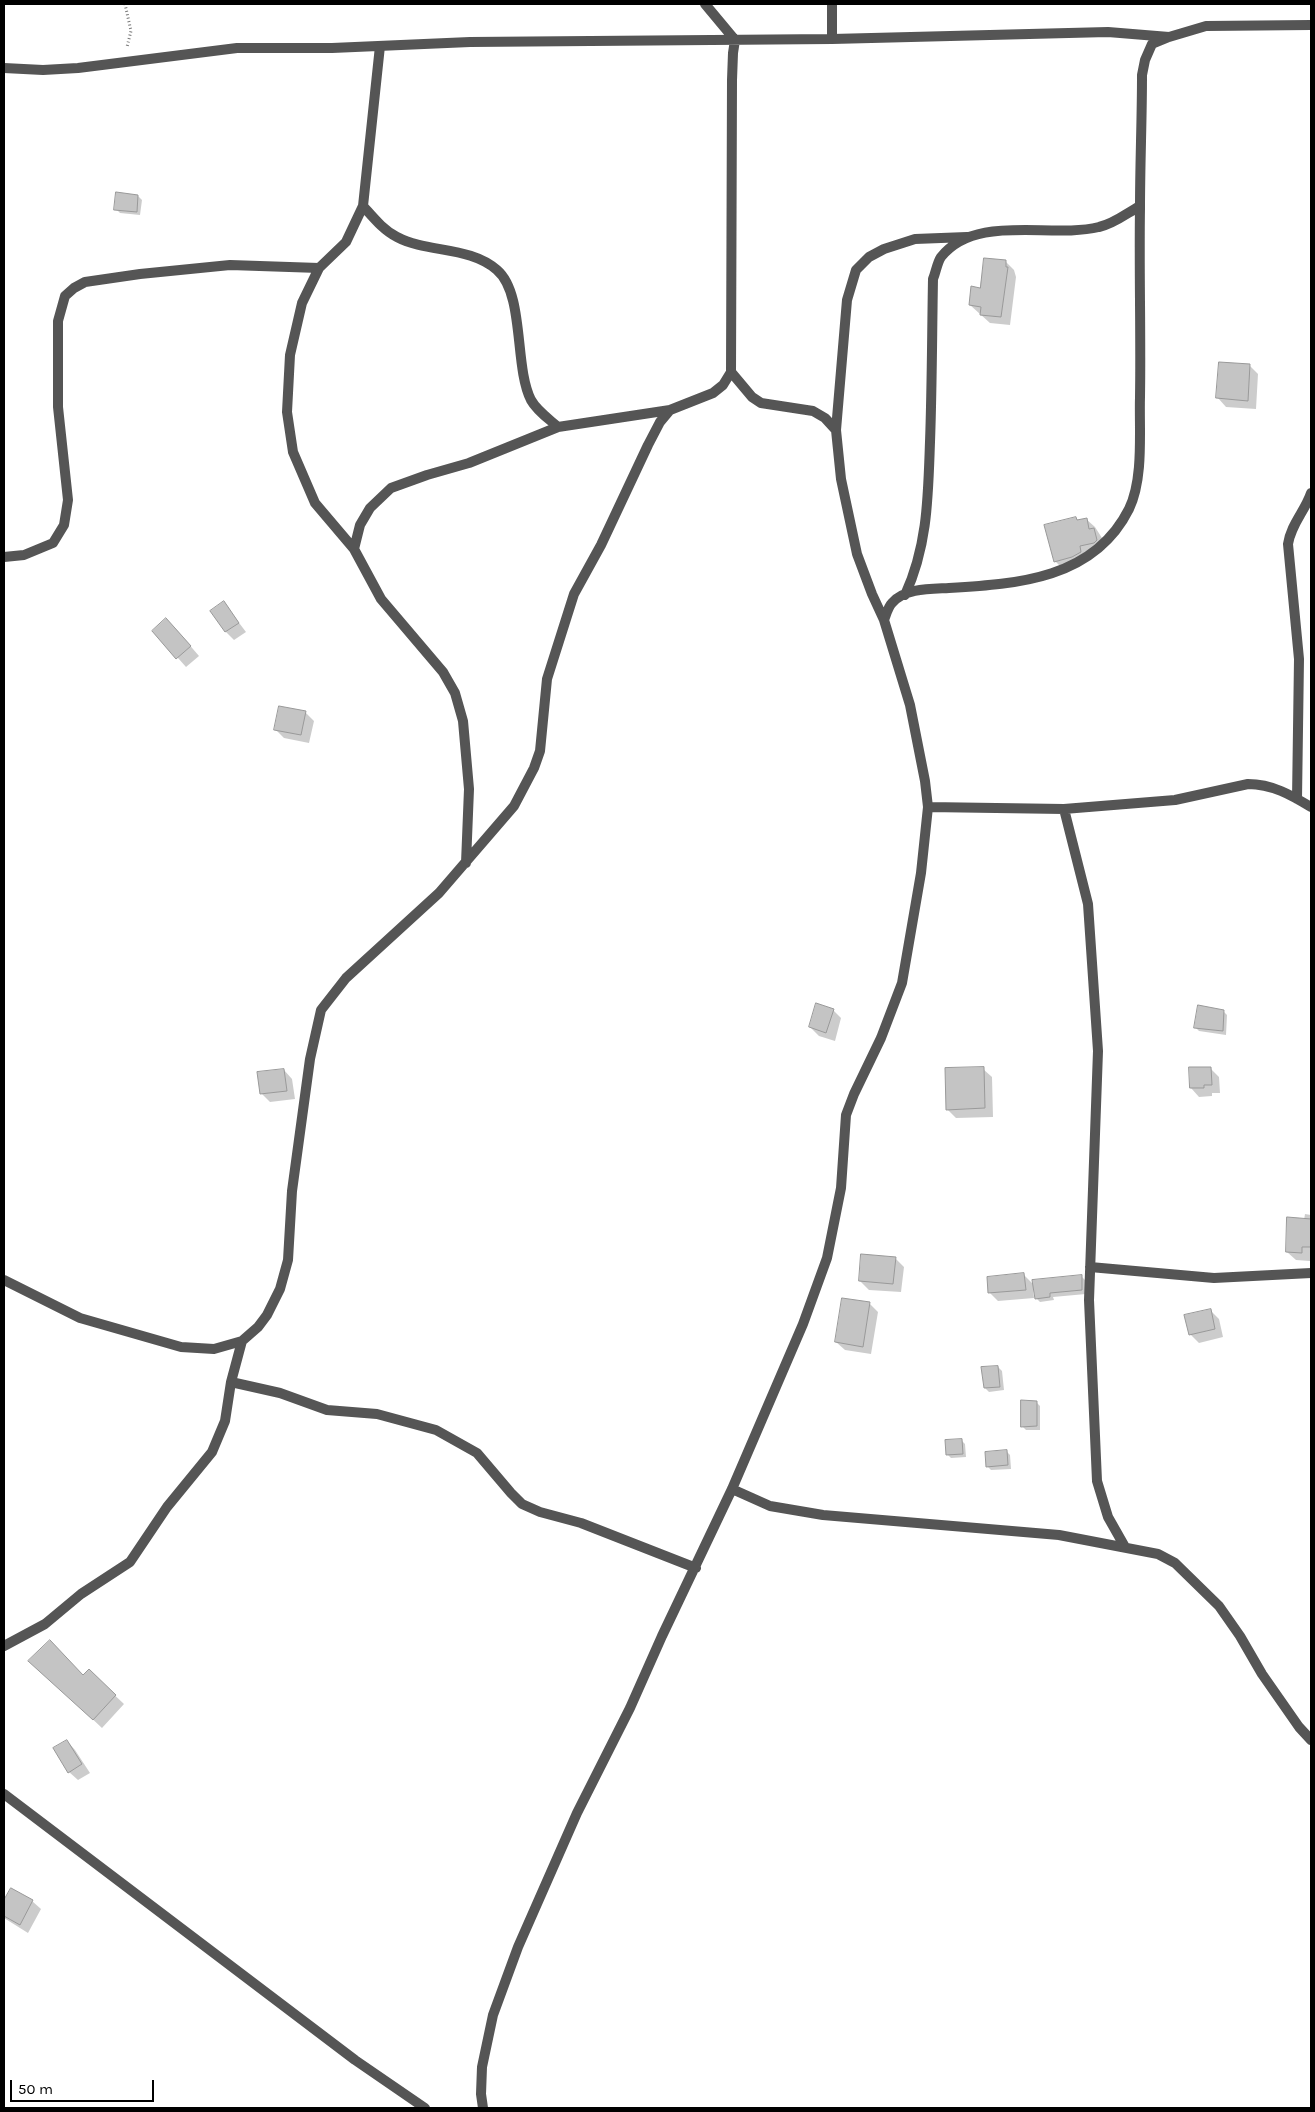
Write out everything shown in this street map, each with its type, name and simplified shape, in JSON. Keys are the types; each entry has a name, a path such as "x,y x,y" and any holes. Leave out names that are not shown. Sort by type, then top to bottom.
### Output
{"street":[{"path":"354,549 360,525 370,508 391,488 469,463 558,427 670,410 713,393 723,385 731,372 732,80 735,40 705,4"},
{"path":"832,4 832,39"},
{"path":"884,620 891,603 905,595 928,589 1022,582 1049,575 1074,565 1091,553 1117,527 1129,508 1137,485 1141,350 1140,206 1142,75 1145,60 1152,44 1169,36 1206,26 1311,25"},
{"path":"4,68 43,70 236,48 380,46 470,42 832,39 1108,32 1169,36"},
{"path":"380,46 363,206 346,242 319,268 302,304 290,355 286,412 293,452 315,503 354,549 381,599 443,672 455,693 463,721 469,789 466,863"},
{"path":"363,206 383,227 396,237 475,257 498,270 512,297 525,386 532,402 558,427"},
{"path":"483,2108 481,2094 482,2067 492,2015 518,1947 577,1813 630,1708 662,1636 732,1490 803,1324 827,1258 841,1188 846,1115 881,1038 902,982 921,873 928,807 925,781 910,705 884,620 872,594 853,538 841,479 836,430 847,300 856,270 869,257 884,249 915,239 967,236 984,232 1081,230 1110,224 1140,206"},
{"path":"905,595 918,565 924,539 928,494 933,279 940,259 951,247 967,236"},
{"path":"4,557 24,555 52,543 64,525 68,500 58,407 58,321 65,296 84,282 140,274 230,265 319,268"},
{"path":"731,372 752,397 761,403 813,411 825,418 836,430"},
{"path":"4,1280 80,1318 181,1347 214,1349 242,1341 268,1315 280,1289 288,1260 294,1172 310,1059 321,1010 346,978 439,893 514,806 534,768 540,751 547,679 574,594 627,492 648,444 660,422 670,410"},
{"path":"1297,799 1299,659 1288,544 1290,531 1308,504 1311,493"},
{"path":"928,807 1064,810 1175,800 1248,784 1272,786 1311,807"},
{"path":"1064,810 1088,904 1098,1052 1089,1300 1097,1480 1108,1517 1126,1546"},
{"path":"1090,1268 1214,1278 1311,1273"},
{"path":"4,1646 45,1624 81,1594 130,1562 166,1507 212,1452 225,1421 231,1382 242,1341"},
{"path":"231,1382 280,1393 327,1410 377,1414 436,1430 478,1452 522,1504 540,1512 581,1523 696,1568"},
{"path":"732,1490 770,1506 823,1515 1059,1535 1126,1546 1158,1554 1176,1563 1197,1582 1230,1621 1299,1727 1311,1740"},
{"path":"4,1794 355,2060 425,2108"}],"path":[{"path":"124,62 131,31 125,4"}],"building":[{"path":"116,192 138,195 137,212 114,210"},
{"path":"984,258 1006,260 1006,267 1008,267 1001,317 980,315 981,307 969,305 971,286 980,288"},
{"path":"1219,362 1250,364 1248,401 1216,398"},
{"path":"1076,517 1077,520 1087,518 1089,529 1094,528 1097,540 1094,543 1080,546 1081,552 1072,557 1054,562 1044,525"},
{"path":"224,601 239,623 225,632 210,611"},
{"path":"166,618 191,646 176,659 152,631"},
{"path":"279,706 306,711 301,735 274,730"},
{"path":"816,1003 834,1009 826,1033 809,1027"},
{"path":"1198,1005 1224,1010 1223,1031 1194,1028"},
{"path":"984,1067 985,1108 946,1110 945,1068"},
{"path":"1189,1067 1211,1067 1212,1085 1204,1085 1204,1088 1190,1088"},
{"path":"284,1069 287,1091 260,1094 257,1072"},
{"path":"1287,1217 1311,1219 1311,1247 1302,1247 1302,1253 1286,1252"},
{"path":"861,1254 896,1257 893,1284 859,1281"},
{"path":"1024,1273 1026,1290 988,1293 987,1277"},
{"path":"1082,1275 1082,1290 1050,1293 1050,1297 1035,1299 1032,1280"},
{"path":"842,1298 870,1302 863,1347 835,1342"},
{"path":"1211,1309 1215,1329 1189,1335 1184,1315"},
{"path":"998,1366 1000,1387 984,1388 981,1367"},
{"path":"1021,1400 1037,1401 1037,1426 1021,1427"},
{"path":"962,1439 963,1454 946,1455 945,1440"},
{"path":"1007,1450 1008,1465 986,1467 985,1452"},
{"path":"50,1640 83,1675 89,1669 116,1695 93,1720 28,1661"},
{"path":"67,1740 82,1764 68,1773 53,1748"},
{"path":"11,1888 33,1900 20,1925 4,1916 4,1900"}]}
